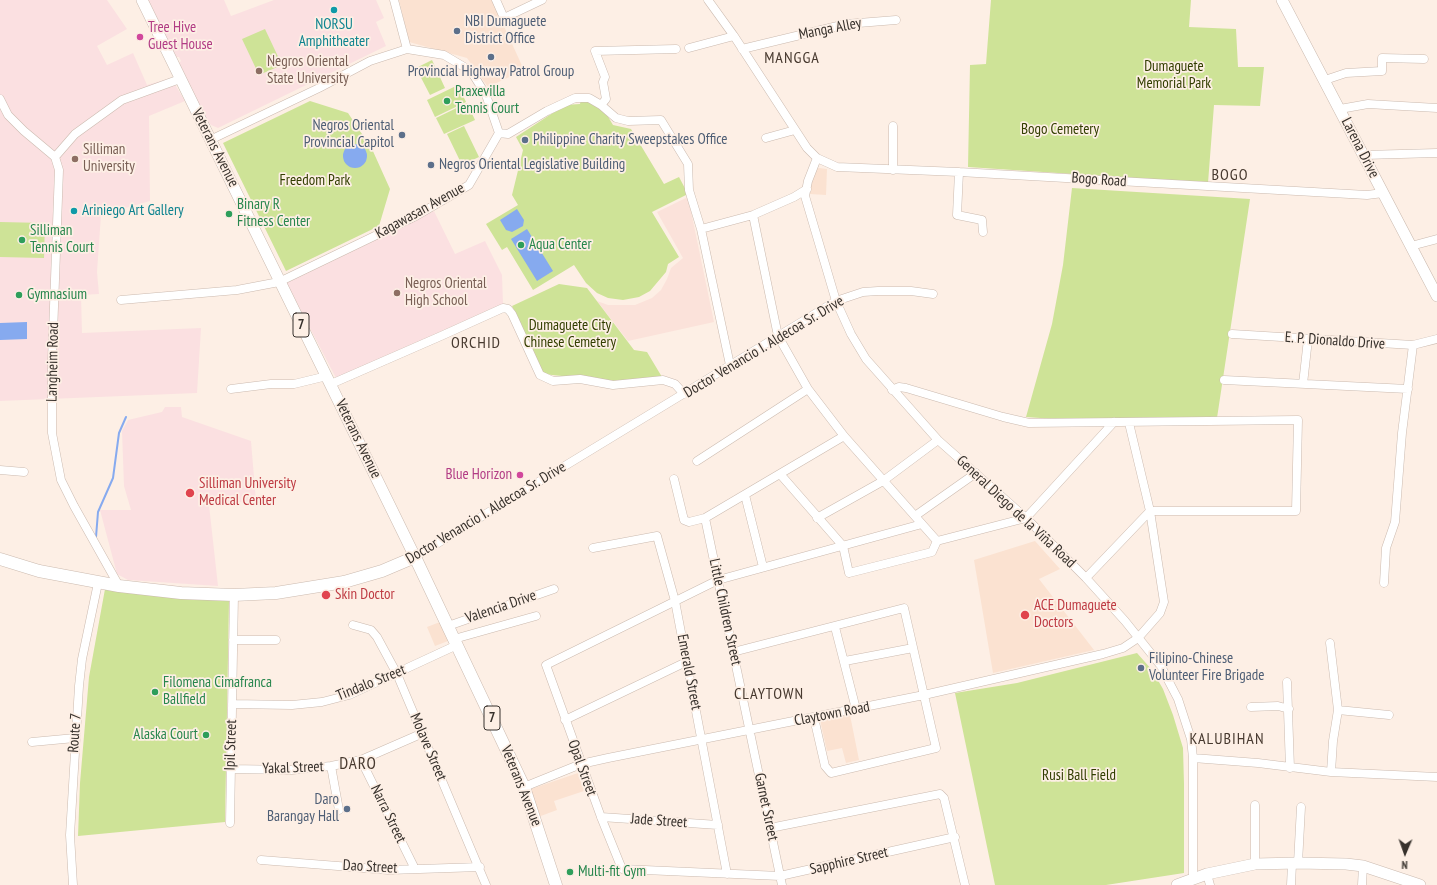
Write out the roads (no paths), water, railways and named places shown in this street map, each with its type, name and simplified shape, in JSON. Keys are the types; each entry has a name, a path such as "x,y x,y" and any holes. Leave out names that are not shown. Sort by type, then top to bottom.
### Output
{"highway":[{"name":"Doctor Venancio I. Aldecoa Sr. Drive","path":"0,559 39,571 98,583 181,593 234,595 283,592 344,582 382,572 415,557"},
{"name":"Veterans Avenue","path":"415,557 524,786 556,885"}],"main road":[{"name":"Veterans Avenue","path":"142,0 415,557"},
{"name":"Larena Drive","path":"1282,0 1340,108 1437,296"},
{"path":"1177,885 1193,877 1255,864 1346,864 1363,866 1414,884"}],"street":[{"path":"394,0 407,49"},
{"path":"496,0 504,18 542,0"},
{"path":"708,0 734,36 807,148 817,158"},
{"name":"Manga Alley","path":"742,49 846,24 896,20"},
{"path":"689,48 734,36"},
{"path":"601,105 606,99 603,82 605,77 595,51 676,48"},
{"path":"210,140 319,88 370,61 407,49 444,55 471,71 486,95 499,133 508,134 547,111 576,98 588,98 601,105 616,118 628,121 661,120 688,164 689,190 701,229 730,365"},
{"path":"1325,80 1346,73 1382,71 1382,58 1424,59"},
{"path":"0,99 8,115 24,132 55,157 75,134 122,100 180,79"},
{"path":"1340,108 1368,104 1437,108"},
{"path":"893,126 893,170"},
{"path":"766,138 795,130"},
{"name":"Kagawasan Avenue","path":"121,300 237,290 279,282 414,217 469,185 499,133"},
{"path":"1364,156 1437,153"},
{"name":"Langheim Road","path":"55,157 59,170 55,234 52,433 61,480 119,586"},
{"name":"Bogo Road","path":"817,158 837,167 959,172 1367,195 1383,193"},
{"name":"General Diego de la Viña Road","path":"817,158 805,196 836,301 851,334 866,359 938,440 1026,518 1086,578 1161,666 1178,699 1191,740 1193,758 1193,877"},
{"path":"959,172 957,215 982,220 983,232"},
{"path":"701,229 753,215 794,197 806,189"},
{"path":"753,215 778,336 808,389 844,436 937,541"},
{"path":"1411,246 1437,239"},
{"name":"Doctor Venancio I. Aldecoa Sr. Drive","path":"415,557 836,301 863,292 911,291 933,294"},
{"path":"231,389 271,384 294,384 329,380 503,308 508,309 512,314 540,375 552,381 580,379 613,385 663,380 675,384 684,394"},
{"name":"E. P. Dionaldo Drive","path":"1232,334 1413,346 1437,339"},
{"path":"1303,384 1308,339"},
{"path":"1384,583 1386,548 1395,522 1413,346"},
{"path":"1224,380 1408,389"},
{"path":"892,390 899,387 906,388 1003,417 1030,423 1298,420 1296,511 1150,511 1086,578"},
{"path":"697,461 808,389"},
{"path":"937,541 1026,518 1114,422"},
{"name":"Claytown Road","path":"524,786 581,764 924,695 1103,654 1123,648 1138,638 1160,613 1164,602 1150,511 1129,423"},
{"path":"674,479 684,520 689,522 705,518 844,436"},
{"path":"817,518 883,480 938,440"},
{"path":"0,470 24,472"},
{"path":"915,516 976,473"},
{"path":"780,474 843,546 850,574 932,552 937,541"},
{"path":"745,495 763,567"},
{"name":"Little Children Street","path":"705,518 749,730"},
{"path":"675,601 718,580 922,524"},
{"name":"Emerald Street","path":"593,548 657,536 675,601 727,874"},
{"name":"Route 7","path":"73,885 70,835 75,738 82,659 98,583"},
{"name":"Valencia Drive","path":"448,626 554,589"},
{"name":"Ipil Street","path":"230,823 234,595"},
{"name":"Opal Street","path":"622,869 564,720 546,665 675,601"},
{"path":"733,652 904,608 936,748 829,772 825,766 814,718"},
{"name":"Tindalo Street","path":"232,704 292,705 322,702 349,695 397,674 455,642 536,616"},
{"name":"Molave Street","path":"353,625 371,630 377,637 397,674 480,867 486,885"},
{"path":"835,626 856,709"},
{"path":"233,640 276,640"},
{"path":"1330,643 1338,710 1333,741 1331,772"},
{"path":"845,662 913,648"},
{"path":"564,720 686,662"},
{"path":"1287,682 1290,768"},
{"path":"1251,707 1278,706 1289,709"},
{"path":"1338,710 1389,715"},
{"name":"Garnet Street","path":"749,730 782,885"},
{"name":"Yakal Street","path":"230,769 292,770 331,766 361,760 423,733"},
{"path":"32,742 75,738"},
{"path":"1193,758 1258,763 1331,772 1437,777"},
{"name":"Narra Street","path":"361,760 415,869"},
{"path":"331,766 339,810"},
{"path":"770,828 940,794 944,798 955,837 964,885"},
{"path":"1255,805 1255,864"},
{"path":"1291,885 1295,864 1301,807"},
{"name":"Jade Street","path":"601,817 718,825"},
{"name":"Sapphire Street","path":"622,869 780,876 955,837"},
{"name":"Dao Street","path":"260,860 389,870 480,867"},
{"path":"1362,885 1363,866"},
{"path":"1207,874 1210,885"}],"water":[{"path":"355,144 364,147 367,156 364,165 355,168 346,165 343,156 346,147"},
{"path":"517,209 524,220 523,226 512,232 506,230 500,220"},
{"path":"527,229 553,271 537,281 511,239"},
{"path":"27,322 27,339 0,340 0,323"}],"waterway":[{"path":"96,537 98,512 113,478 119,433 126,417"}],"place":[{"name":"NORSU Amphitheater","path":"334,10"},
{"name":"NBI Dumaguete District Office","path":"457,31"},
{"name":"Tree Hive Guest House","path":"140,37"},
{"name":"Provincial Highway Patrol Group","path":"491,57"},
{"name":"Negros Oriental State University","path":"259,71"},
{"name":"Praxevilla Tennis Court","path":"447,101"},
{"name":"Negros Oriental Provincial Capitol","path":"402,135"},
{"name":"Philippine Charity Sweepstakes Office","path":"525,140"},
{"name":"Silliman University","path":"75,159"},
{"name":"Negros Oriental Legislative Building","path":"431,165"},
{"name":"Ariniego Art Gallery","path":"74,211"},
{"name":"Binary R Fitness Center","path":"229,214"},
{"name":"Silliman Tennis Court","path":"22,240"},
{"name":"Aqua Center","path":"521,245"},
{"name":"Negros Oriental High School","path":"397,293"},
{"name":"Gymnasium","path":"19,295"},
{"name":"Blue Horizon","path":"520,475"},
{"name":"Silliman University Medical Center","path":"190,493"},
{"name":"Skin Doctor","path":"326,595"},
{"name":"ACE Dumaguete Doctors","path":"1025,615"},
{"name":"Filipino-Chinese Volunteer Fire Brigade","path":"1141,668"},
{"name":"Filomena Cimafranca Ballfield","path":"155,692"},
{"name":"Alaska Court","path":"206,735"},
{"name":"Daro Barangay Hall","path":"347,809"},
{"name":"Multi-fit Gym","path":"570,872"}],"district":[{"name":"MANGGA","path":"792,58"},
{"name":"BOGO","path":"1230,175"},
{"name":"ORCHID","path":"476,343"},
{"name":"CLAYTOWN","path":"769,694"},
{"name":"KALUBIHAN","path":"1227,739"},
{"name":"DARO","path":"358,764"}],"park label":[{"name":"Dumaguete Memorial Park","path":"1174,76"},
{"name":"Bogo Cemetery","path":"1060,130"},
{"name":"Freedom Park","path":"315,181"},
{"name":"Dumaguete City Chinese Cemetery","path":"570,334"},
{"name":"Rusi Ball Field","path":"1079,776"}]}
